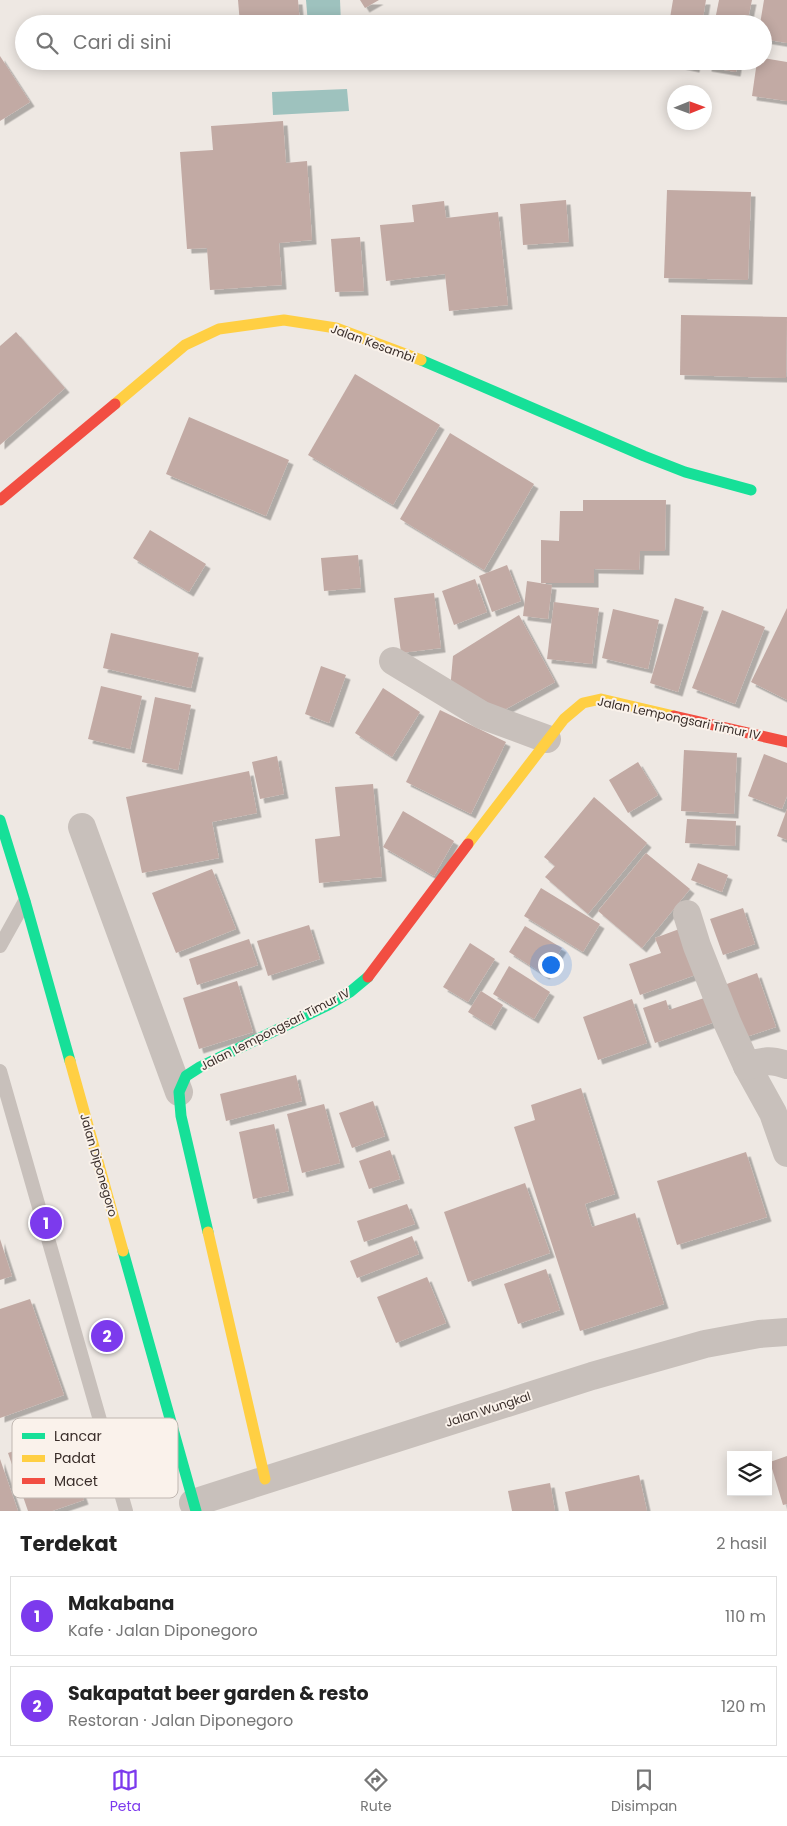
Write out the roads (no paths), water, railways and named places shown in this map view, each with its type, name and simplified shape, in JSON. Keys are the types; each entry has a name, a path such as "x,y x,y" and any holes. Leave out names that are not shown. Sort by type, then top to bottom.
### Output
{"street":[{"name":"Jalan Kesambi","path":"0,500 185,345 219,329 284,320 336,328 445,369 644,456 685,472 751,490"},
{"path":"393,661 482,715 547,739"},
{"name":"Jalan Lempongsari Timur IV","path":"179,1092 186,1076 328,1005 350,992 369,976 547,739 576,706 588,700 601,699 787,742"},
{"name":"Jalan Diponegoro","path":"0,820 26,901 169,1418"},
{"path":"82,827 179,1092 181,1116 265,1480"},
{"path":"687,914 727,1022 747,1066 773,1114 787,1153"},
{"path":"747,1066 765,1060 787,1065"},
{"name":"Jalan Wungkal","path":"194,1507 265,1480 592,1376 706,1344 759,1334 787,1332"},
{"name":"Jalan Diponegoro","path":"178,1449 194,1507"}],"lane":[{"path":"0,946 26,901"},
{"path":"0,1071 99,1418"},
{"path":"122,1498 126,1511"}],"water":[{"path":"306,0 340,0 341,15 307,15"},
{"path":"347,89 349,111 273,115 272,92"}],"place":[{"name":"Makabana","path":"46,1223"},
{"name":"Sakapatat beer garden & resto","path":"107,1336"}]}
